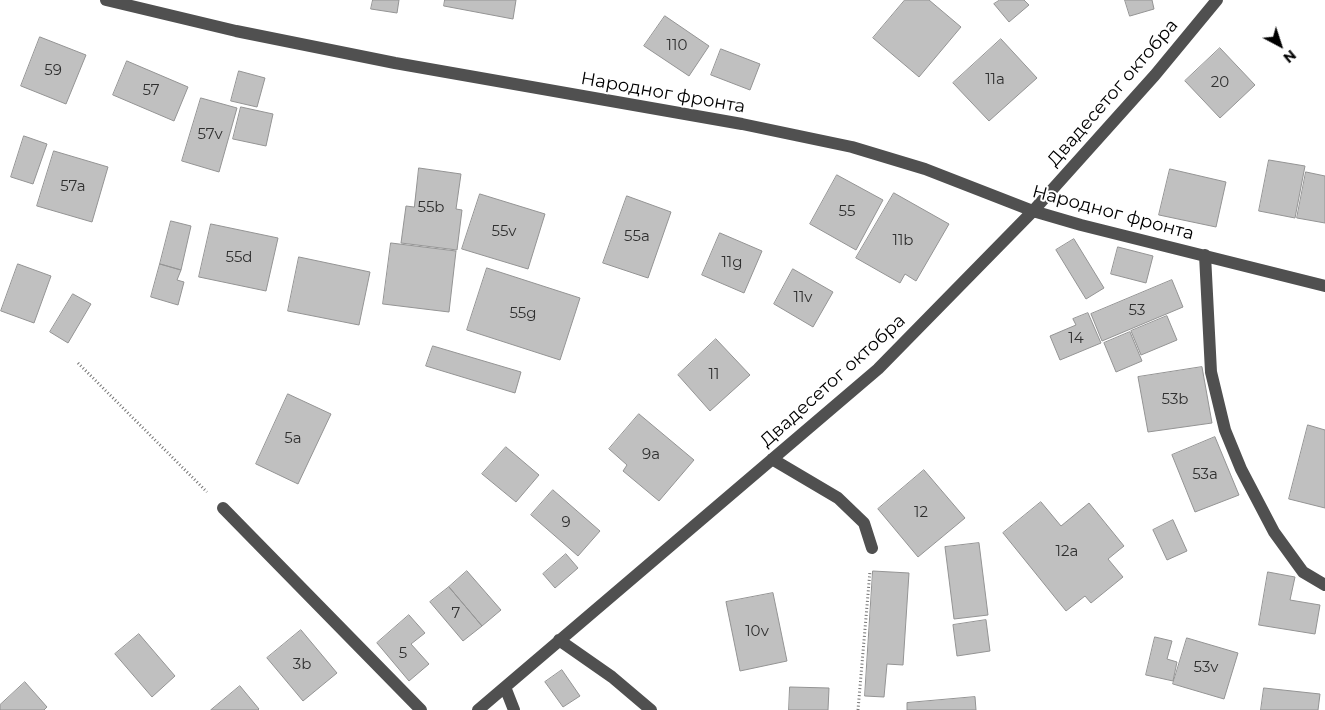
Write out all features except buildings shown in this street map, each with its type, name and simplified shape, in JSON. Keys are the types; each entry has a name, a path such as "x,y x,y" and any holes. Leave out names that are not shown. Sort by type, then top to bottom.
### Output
{"street":[{"name":"Народног фронта","path":"106,0 236,31 376,59 742,124 852,147 925,169 1033,211 1080,225 1325,286"},
{"name":"Двадесетог октобра","path":"478,710 878,369 1033,211 1155,75 1217,0"},
{"name":"Народног фронта","path":"1205,255 1211,372 1225,430 1241,469 1274,532 1303,572 1325,585"},
{"path":"772,459 838,498 864,523 872,548"},
{"path":"223,508 420,710"},
{"path":"558,640 612,677 651,710"},
{"path":"505,687 514,710"}],"path":[{"path":"78,363 223,508"},
{"path":"858,710 872,548"}]}
